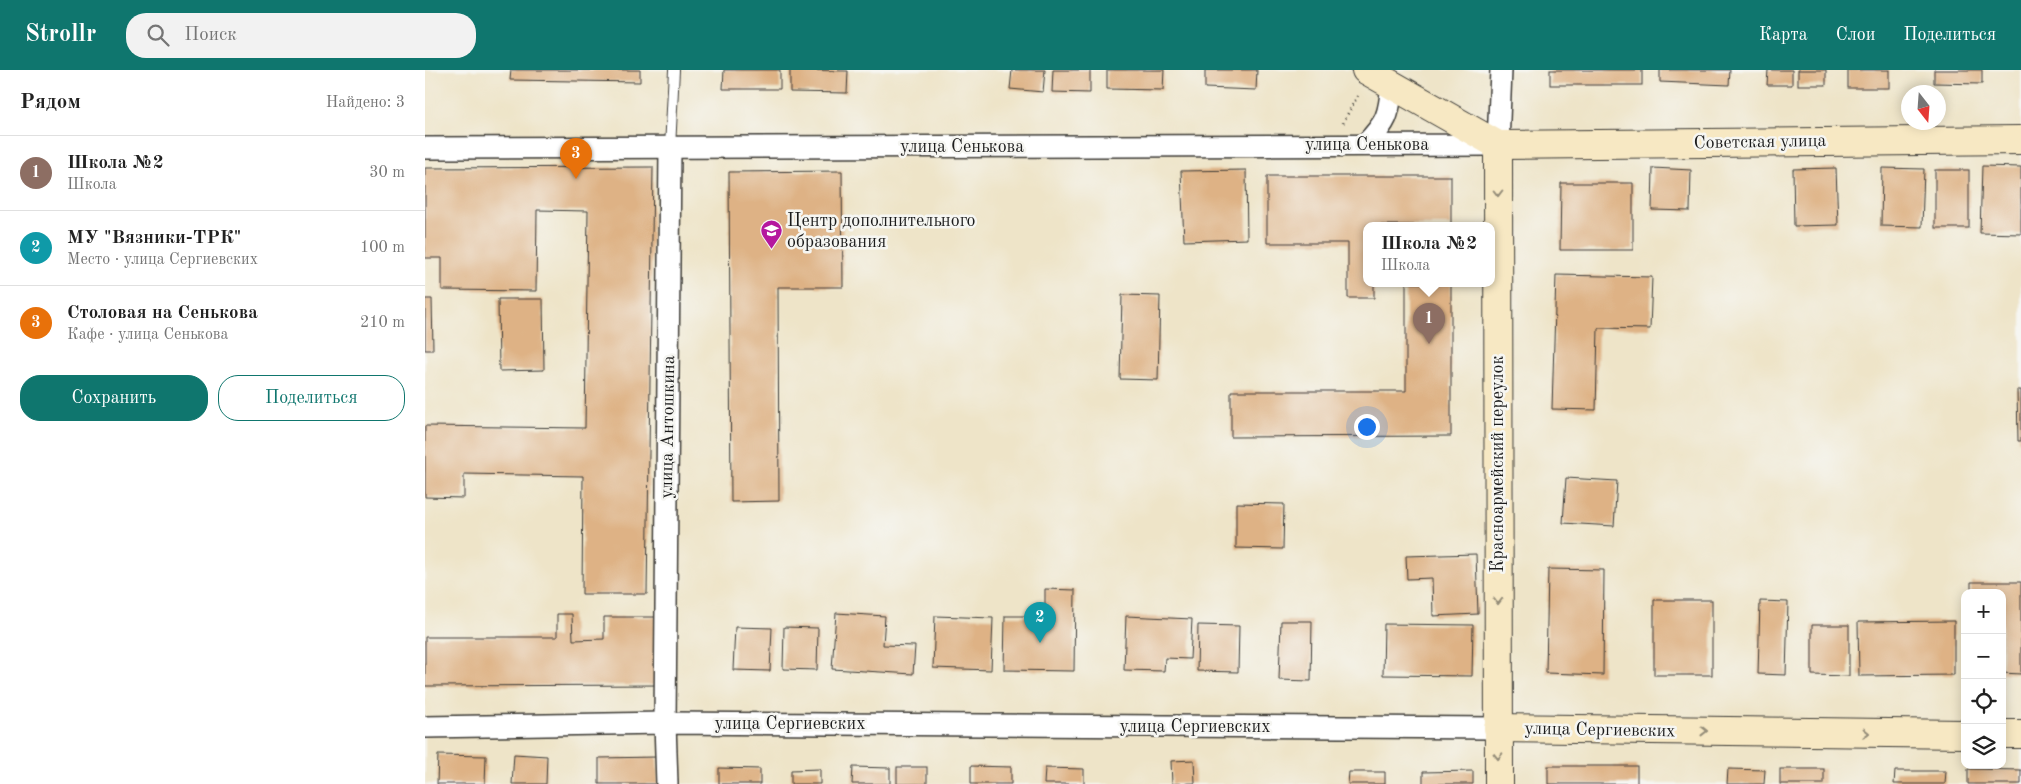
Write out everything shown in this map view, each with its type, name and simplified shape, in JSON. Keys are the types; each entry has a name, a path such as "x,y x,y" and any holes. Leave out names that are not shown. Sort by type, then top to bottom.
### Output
{"street":[{"path":"1366,70 1498,145 1501,70"},
{"path":"1365,145 1381,128 1389,112 1392,84"},
{"name":"Советская улица","path":"1498,145 2021,140"},
{"name":"улица Сенькова","path":"425,148 1498,145"},
{"name":"Красноармейский переулок","path":"1498,145 1499,784"},
{"name":"улица Антошкина","path":"667,784 665,723 670,148"},
{"name":"улица Сергиевских","path":"425,727 665,723 1498,728 1961,734"},
{"path":"2006,734 2021,734"}],"lane":[{"name":"улица Антошкина","path":"670,148 674,70"}],"building":[{"path":"511,70 640,70 640,82 510,80"},
{"path":"724,70 780,70 780,89 723,89"},
{"path":"790,70 848,71 847,93 790,92"},
{"path":"1012,70 1045,70 1043,92 1010,89"},
{"path":"1053,70 1090,70 1090,93 1052,92"},
{"path":"1107,70 1164,70 1163,90 1107,89"},
{"path":"1205,70 1257,70 1256,90 1205,88"},
{"path":"1550,70 1642,70 1642,85 1550,85"},
{"path":"1660,70 1730,70 1729,85 1660,82"},
{"path":"1768,70 1792,70 1792,85 1767,85"},
{"path":"1798,70 1826,70 1826,85 1798,85"},
{"path":"1848,70 1889,70 1889,88 1848,88"},
{"path":"1934,70 1982,70 1982,84 1934,83"},
{"path":"1982,166 2021,167 2021,234 1980,233"},
{"path":"653,167 647,594 582,594 583,476 464,474 464,498 425,497 425,426 585,428 588,211 537,210 536,291 442,290 442,258 425,258 425,168"},
{"path":"1653,168 1691,170 1690,211 1652,210"},
{"path":"1836,168 1838,225 1794,226 1793,169"},
{"path":"1882,168 1924,169 1922,227 1881,226"},
{"path":"1246,170 1247,239 1184,241 1181,171"},
{"path":"1935,170 1969,170 1969,228 1935,228"},
{"path":"842,171 843,287 778,287 779,501 731,502 729,172"},
{"path":"1267,176 1451,176 1451,222 1363,222 1363,287 1374,287 1374,298 1348,298 1348,243 1267,243"},
{"path":"1561,183 1633,183 1633,250 1560,250"},
{"path":"1556,275 1652,277 1650,329 1598,328 1596,410 1552,409"},
{"path":"1406,287 1451,287 1451,436 1231,437 1231,391 1406,391"},
{"path":"1122,295 1160,296 1158,380 1120,379"},
{"path":"425,299 432,299 433,350 425,350"},
{"path":"498,299 543,299 544,370 499,371"},
{"path":"2017,390 2021,390 2021,441 2018,441"},
{"path":"1566,478 1617,481 1614,526 1563,523"},
{"path":"1236,503 1284,504 1283,549 1236,548"},
{"path":"1476,554 1478,614 1433,616 1432,578 1407,579 1406,556"},
{"path":"1548,569 1604,570 1603,675 1546,673"},
{"path":"1971,582 2021,582 2021,674 2006,673 2006,589 1971,589"},
{"path":"1045,589 1075,590 1074,671 1004,670 1005,616 1045,616"},
{"path":"1654,600 1712,600 1712,675 1654,675"},
{"path":"1760,601 1788,602 1786,675 1758,674"},
{"path":"836,613 885,616 883,645 915,646 913,674 832,669"},
{"path":"557,614 572,614 573,640 604,639 604,617 663,617 663,685 425,686 425,637 557,637"},
{"path":"935,616 993,618 991,670 933,668"},
{"path":"1126,616 1192,619 1190,659 1165,658 1164,671 1124,670"},
{"path":"1281,621 1312,621 1311,681 1279,680"},
{"path":"1954,621 1954,675 1859,676 1858,622"},
{"path":"1384,624 1473,625 1472,676 1383,675"},
{"path":"1198,625 1239,626 1238,672 1197,671"},
{"path":"1812,625 1849,625 1849,676 1812,675"},
{"path":"735,627 772,628 770,671 733,670"},
{"path":"784,627 818,628 817,670 783,669"},
{"path":"514,754 547,756 546,784 512,784"},
{"path":"438,755 486,756 485,784 437,784"},
{"path":"657,757 658,784 599,784 599,758"},
{"path":"1194,760 1195,783 1172,784 1171,761"},
{"path":"971,766 1011,767 1011,784 971,784"},
{"path":"1548,766 1637,766 1637,784 1548,784"},
{"path":"853,767 890,768 890,784 852,784"},
{"path":"897,767 927,767 927,784 897,784"},
{"path":"719,768 760,769 760,784 719,784"},
{"path":"1045,768 1084,769 1084,784 1044,784"},
{"path":"820,769 820,784 791,784 791,770"},
{"path":"1728,769 1765,770 1764,784 1727,784"},
{"path":"1780,769 1824,769 1824,784 1780,784"},
{"path":"1968,769 2021,770 2021,784 1968,784"},
{"path":"1473,771 1473,784 1423,784 1423,772"},
{"path":"1895,771 1946,771 1945,784 1894,784"},
{"path":"1349,772 1385,772 1385,784 1348,784"}],"place":[{"name":"Столовая на Сенькова","path":"576,179"},
{"name":"Центр дополнительного образования","path":"771,250"},
{"name":"Школа №2","path":"1429,344"},
{"name":"МУ \"Вязники-ТРК\"","path":"1040,643"}]}
